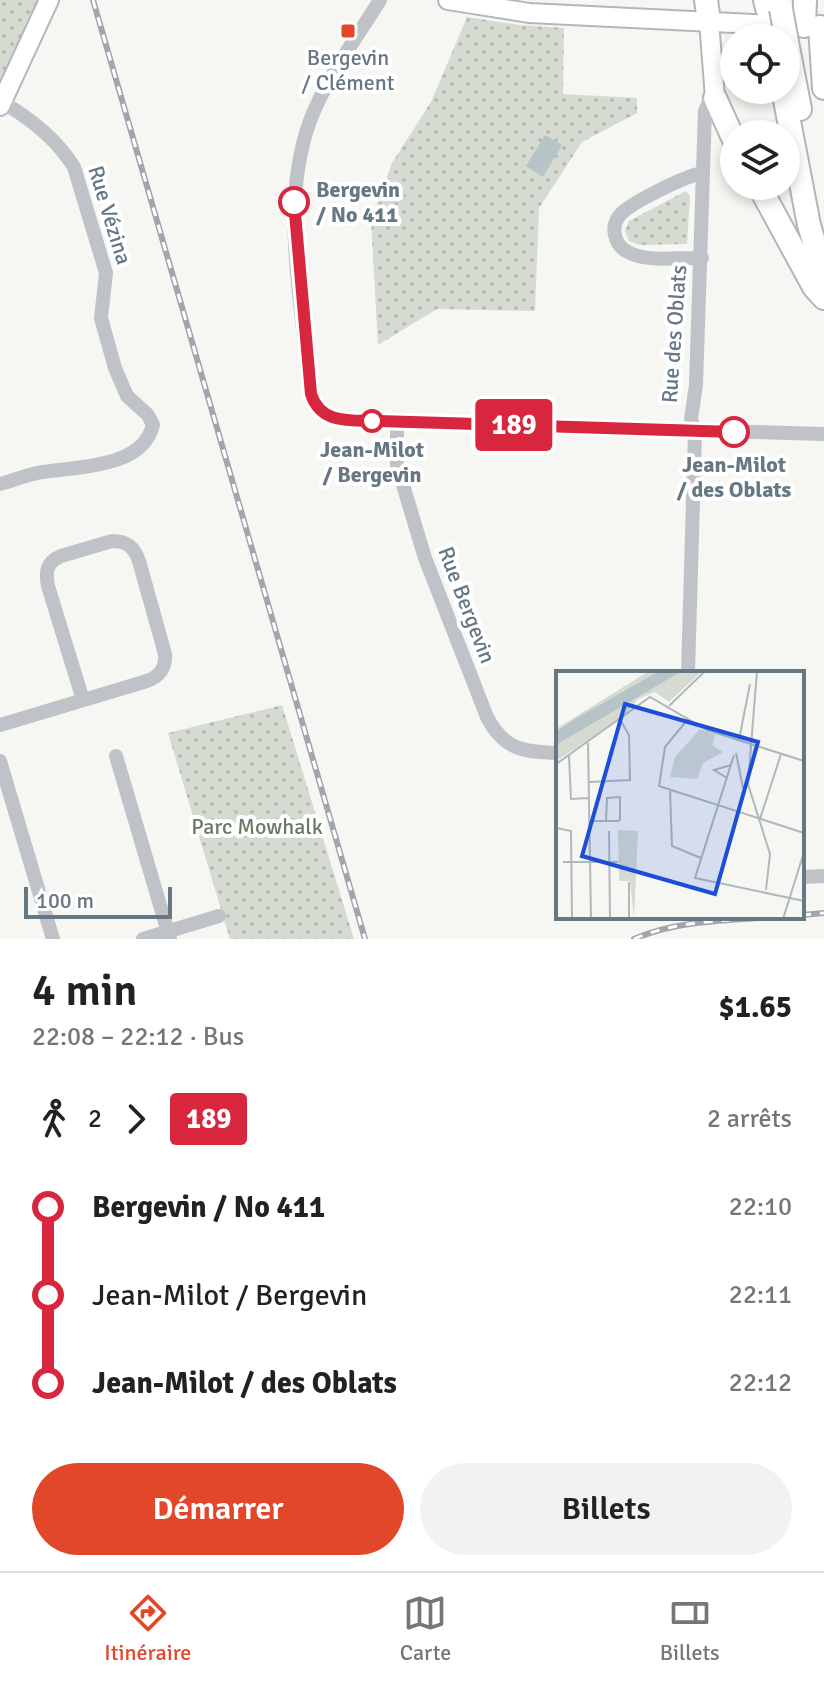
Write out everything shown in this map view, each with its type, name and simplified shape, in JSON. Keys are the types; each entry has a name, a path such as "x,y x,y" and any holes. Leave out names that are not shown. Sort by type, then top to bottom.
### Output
{"highway":[{"path":"805,0 816,27 824,88"},
{"path":"773,4 777,24"},
{"path":"715,98 725,120"},
{"path":"786,104 809,225 824,276"},
{"path":"795,104 824,228"},
{"path":"767,200 814,287 824,298"}],"main road":[{"path":"1,104 49,0"},
{"path":"448,0 529,13 707,11 816,27"},
{"path":"707,11 715,98"}],"street":[{"path":"380,0 319,102 304,139 295,181 295,221 310,386 313,402 322,413 338,420 824,434"},
{"name":"Rue des Oblats","path":"688,671 695,431 691,419 696,385 706,106 715,98"},
{"name":"Rue Vézina","path":"0,484 36,473 70,471 115,459 142,445 150,436 153,425 148,415 127,396 111,355 101,318 106,273 74,167 67,156 28,118 1,104"},
{"path":"702,258 631,254 620,247 614,232 618,218 631,207 685,178 703,173"},
{"name":"Rue Bergevin","path":"397,422 397,465 421,545 438,598 487,717 497,735 509,745 523,750 556,753"},
{"path":"0,725 83,700 154,678 164,668 165,660 135,551 120,541 61,556 53,559 47,568 48,586 83,700"},
{"path":"116,756 169,935"},
{"path":"0,761 53,939"},
{"path":"804,877 824,876"},
{"path":"143,939 169,935 219,916"}],"green space":[{"path":"0,0 38,0 0,81"},
{"path":"467,17 564,28 563,94 637,98 637,113 582,142 539,208 535,311 437,309 378,345 371,220 392,163 431,102"},
{"path":"686,191 690,196 687,244 640,245 629,241 625,231 629,221"},
{"name":"Parc Mowhalk","path":"282,705 354,939 230,939 168,733"}],"shaded area":[{"path":"545,135 562,145 543,177 526,166"}],"railway":[{"path":"93,0 365,939"},
{"path":"804,915 824,913"},
{"path":"634,939 667,928 746,919"}],"bus line":[{"name":"189","path":"294,202 311,394 317,408 326,416 338,420 734,432"}],"place":[{"name":"Bergevin / Clément","path":"348,31"},
{"name":"Bergevin / No 411","path":"294,202"},
{"name":"Jean-Milot / Bergevin","path":"372,421"},
{"name":"Jean-Milot / des Oblats","path":"734,432"}]}
